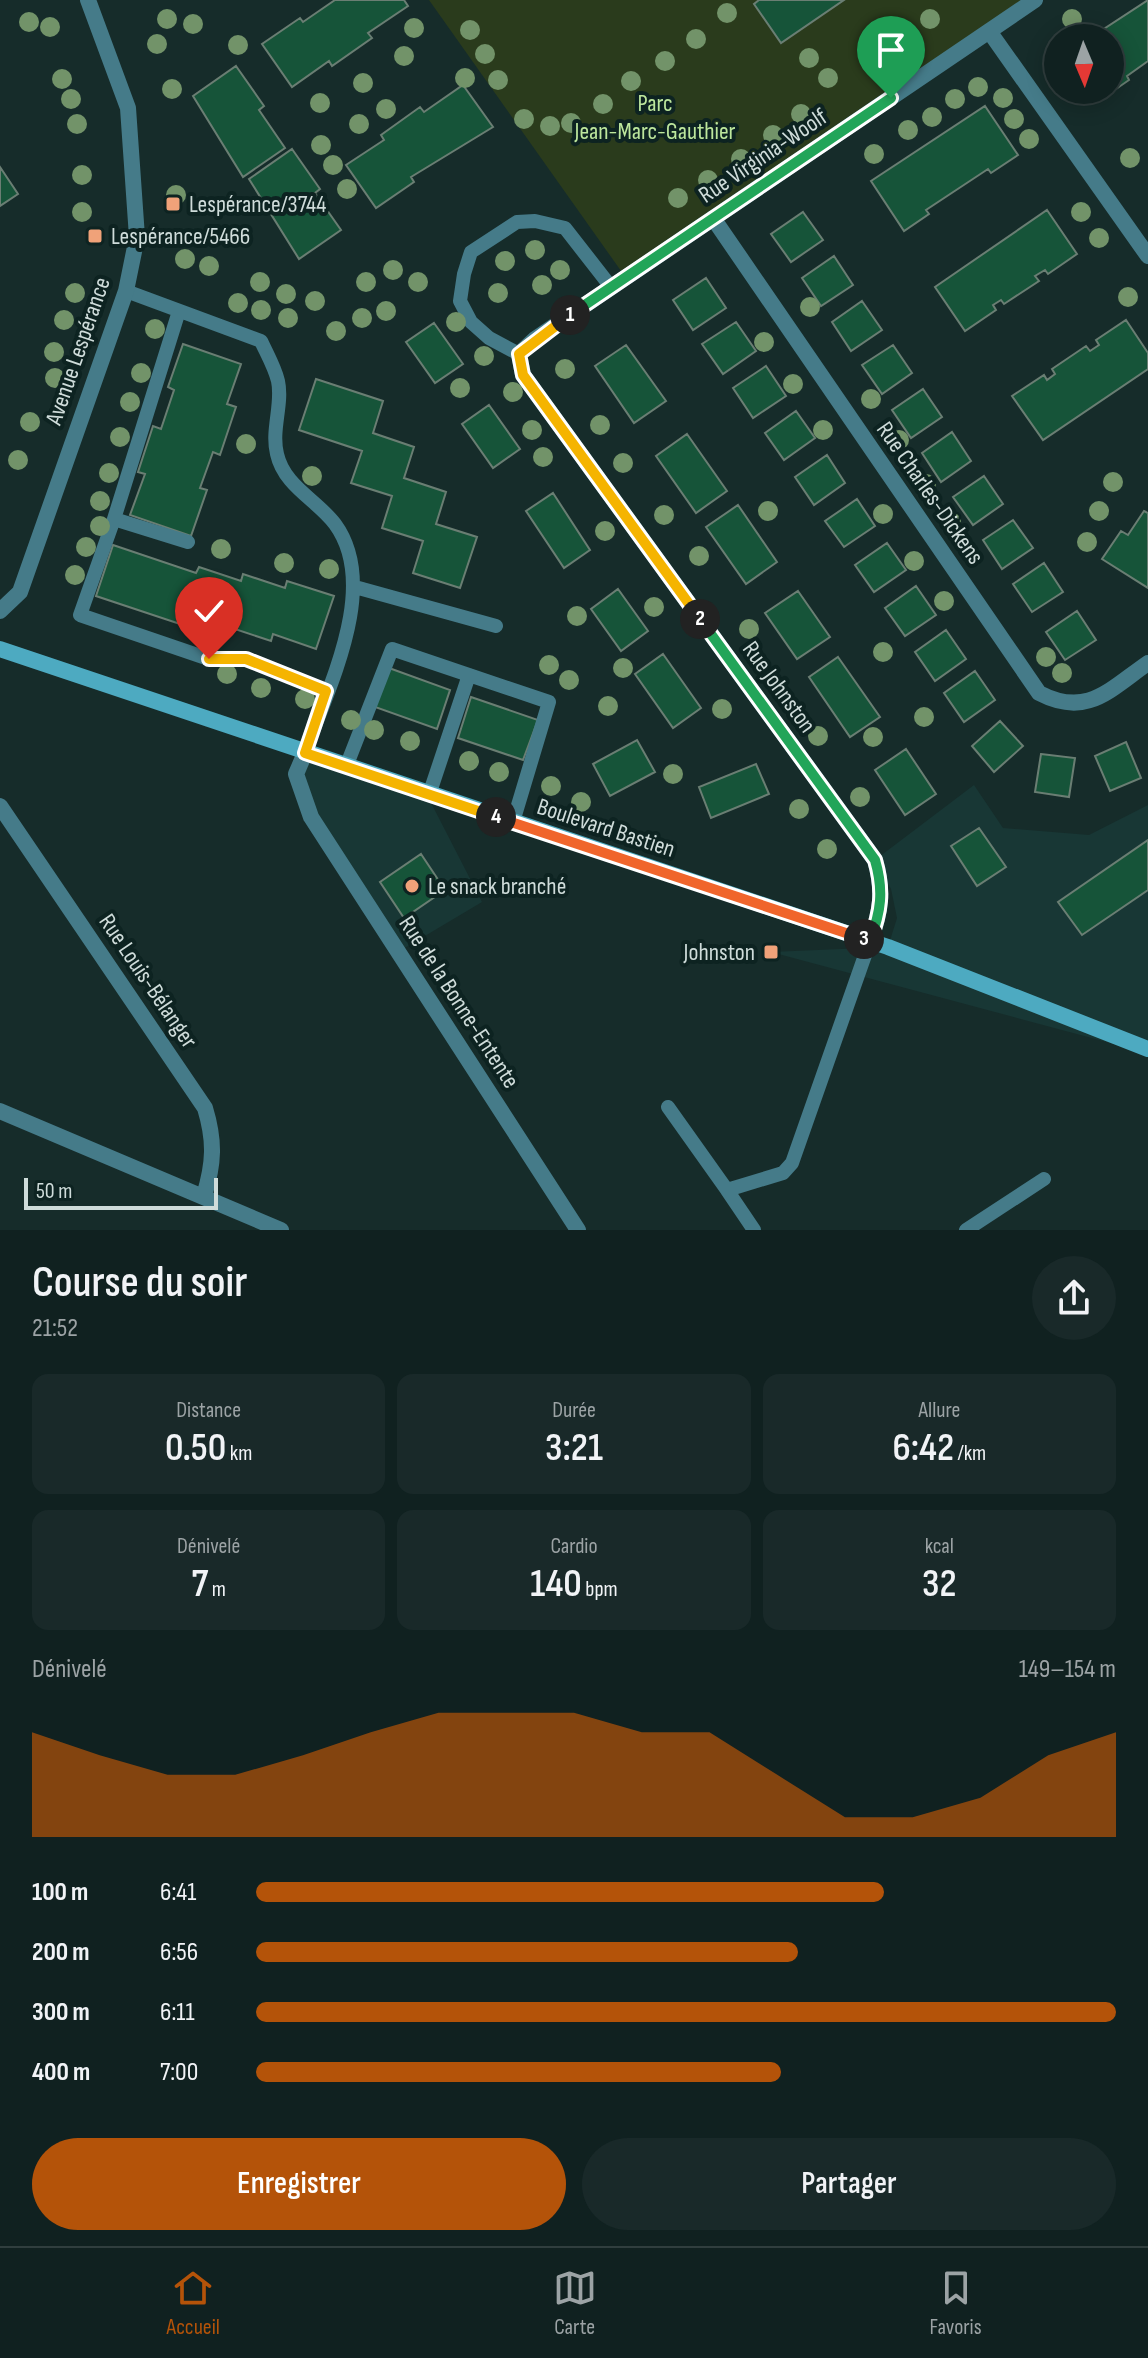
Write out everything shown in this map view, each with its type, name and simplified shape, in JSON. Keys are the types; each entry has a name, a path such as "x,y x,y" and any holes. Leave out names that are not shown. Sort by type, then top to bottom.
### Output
{"main road":[{"name":"Boulevard Bastien","path":"0,649 870,941 1148,1049"}],"street":[{"name":"Avenue Lespérance","path":"0,611 20,592 126,291 137,237 128,108 88,0"},
{"name":"Rue Virginia-Woolf","path":"519,354 535,339 1035,0"},
{"path":"989,31 1148,256"},
{"name":"Rue Charles-Dickens","path":"713,218 1039,693 1060,704 1086,704 1148,663"},
{"name":"Rue Johnston","path":"519,354 523,375 875,860 882,885 880,914 870,941"},
{"name":"Rue de la Bonne-Entente","path":"305,753 296,774 311,817 578,1230"},
{"name":"Rue Louis-Bélanger","path":"0,806 205,1108 213,1135 214,1163 204,1196"},
{"path":"0,1111 281,1230"}],"lane":[{"path":"519,354 489,338 465,312 460,301 471,252 517,222 535,221 565,228 611,287"},
{"path":"126,291 261,341 279,382 277,456 291,482 335,525 348,553 355,587 347,629 305,753"},
{"path":"179,311 114,519 80,615 209,659 246,659 326,691"},
{"path":"114,519 188,542"},
{"path":"355,587 496,626"},
{"path":"346,767 392,649 549,702 513,822"},
{"path":"429,795 469,675"},
{"path":"727,1190 783,1173 792,1163 870,941"},
{"path":"668,1107 754,1230"},
{"path":"966,1230 1044,1179"}],"shaded area":[{"path":"305,753 426,793 482,902 398,952 301,796"},
{"path":"974,785 1003,828 1089,835 1148,805 1148,1053 771,952 888,947 897,918 891,889 875,860"}],"green space":[{"name":"Parc Jean-Marc-Gauthier","path":"429,0 1035,0 626,278"}],"building":[{"path":"335,0 404,0 408,6 368,33 372,38 332,66 329,61 292,87 262,44 300,18 303,22"},
{"path":"759,0 844,0 781,43 754,4"},
{"path":"1148,0 1148,61 1127,76 1129,80 1124,83 1124,24 1111,24"},
{"path":"236,66 264,106 259,110 285,148 243,177 193,96"},
{"path":"463,85 493,127 411,177 414,182 376,208 346,165 384,140 381,135 420,107 424,112"},
{"path":"985,106 1018,155 991,173 988,169 926,210 929,214 904,231 871,181"},
{"path":"292,149 320,189 315,193 341,230 299,259 249,179"},
{"path":"0,167 18,194 0,206"},
{"path":"1047,210 1077,254 1048,274 1045,270 1035,276 1039,281 1004,304 1001,300 993,305 996,310 965,331 935,287"},
{"path":"803,212 823,240 791,262 771,234"},
{"path":"834,256 853,285 821,306 802,278"},
{"path":"706,278 726,308 693,330 673,300"},
{"path":"862,301 882,330 851,351 832,322"},
{"path":"1126,320 1148,353 1148,369 1043,440 1012,396 1044,375 1047,380 1055,374 1052,369 1086,346 1090,351 1099,345 1096,340"},
{"path":"736,322 756,351 723,374 702,344"},
{"path":"434,323 463,364 435,383 406,342"},
{"path":"183,344 241,364 227,404 236,407 220,455 213,452 200,488 207,490 191,536 130,515 145,474 138,472 153,426 161,429 174,390 168,387"},
{"path":"626,345 666,401 634,423 595,366"},
{"path":"893,345 912,373 882,394 862,365"},
{"path":"766,366 786,396 753,418 733,388"},
{"path":"316,379 383,401 373,433 414,447 404,478 446,492 436,524 477,537 460,588 413,573 423,541 382,528 392,496 351,483 362,451 299,430"},
{"path":"923,389 942,417 911,438 892,410"},
{"path":"489,405 520,449 493,468 462,424"},
{"path":"796,411 815,438 784,460 765,433"},
{"path":"952,432 971,461 941,482 922,453"},
{"path":"687,434 727,491 696,513 656,456"},
{"path":"827,455 845,483 814,505 795,477"},
{"path":"984,476 1003,504 973,525 953,497"},
{"path":"553,493 590,550 564,568 526,511"},
{"path":"857,499 875,526 844,547 825,521"},
{"path":"738,505 777,562 746,584 706,527"},
{"path":"1144,511 1148,513 1148,588 1102,559 1121,531 1128,535"},
{"path":"1013,520 1033,548 1002,569 983,540"},
{"path":"887,543 906,570 874,592 855,565"},
{"path":"113,545 196,573 199,567 241,581 243,574 285,588 287,581 334,596 316,649 273,634 271,641 229,627 227,633 185,619 183,625 96,596"},
{"path":"1044,563 1063,592 1032,612 1013,584"},
{"path":"916,586 936,615 905,636 885,608"},
{"path":"618,589 648,631 621,651 591,609"},
{"path":"798,591 830,637 797,659 765,613"},
{"path":"1077,611 1096,640 1065,660 1046,632"},
{"path":"946,630 966,659 935,681 915,652"},
{"path":"663,654 701,708 673,728 635,674"},
{"path":"838,657 880,717 850,737 809,677"},
{"path":"389,668 450,690 437,729 375,707"},
{"path":"975,671 995,700 964,722 944,693"},
{"path":"471,697 538,720 523,760 458,738"},
{"path":"1000,721 1023,746 994,772 972,746"},
{"path":"637,740 655,772 610,796 593,764"},
{"path":"1126,742 1141,778 1110,791 1095,756"},
{"path":"906,749 936,794 905,815 875,770"},
{"path":"1041,754 1075,758 1069,797 1035,792"},
{"path":"756,764 769,794 711,818 699,787"},
{"path":"979,828 1006,867 977,886 951,846"},
{"path":"1148,840 1148,890 1082,935 1058,902"},
{"path":"421,854 445,890 404,918 380,882"}],"place":[{"name":"Lespérance/3744","path":"173,204"},
{"name":"Lespérance/5466","path":"95,236"},
{"name":"Le snack branché","path":"412,886"},
{"name":"Johnston","path":"771,952"}],"route":[{"path":"209,659 246,659 326,691 305,753 870,941 880,914 882,885 875,860 523,375 519,354 535,339 891,98"}]}
